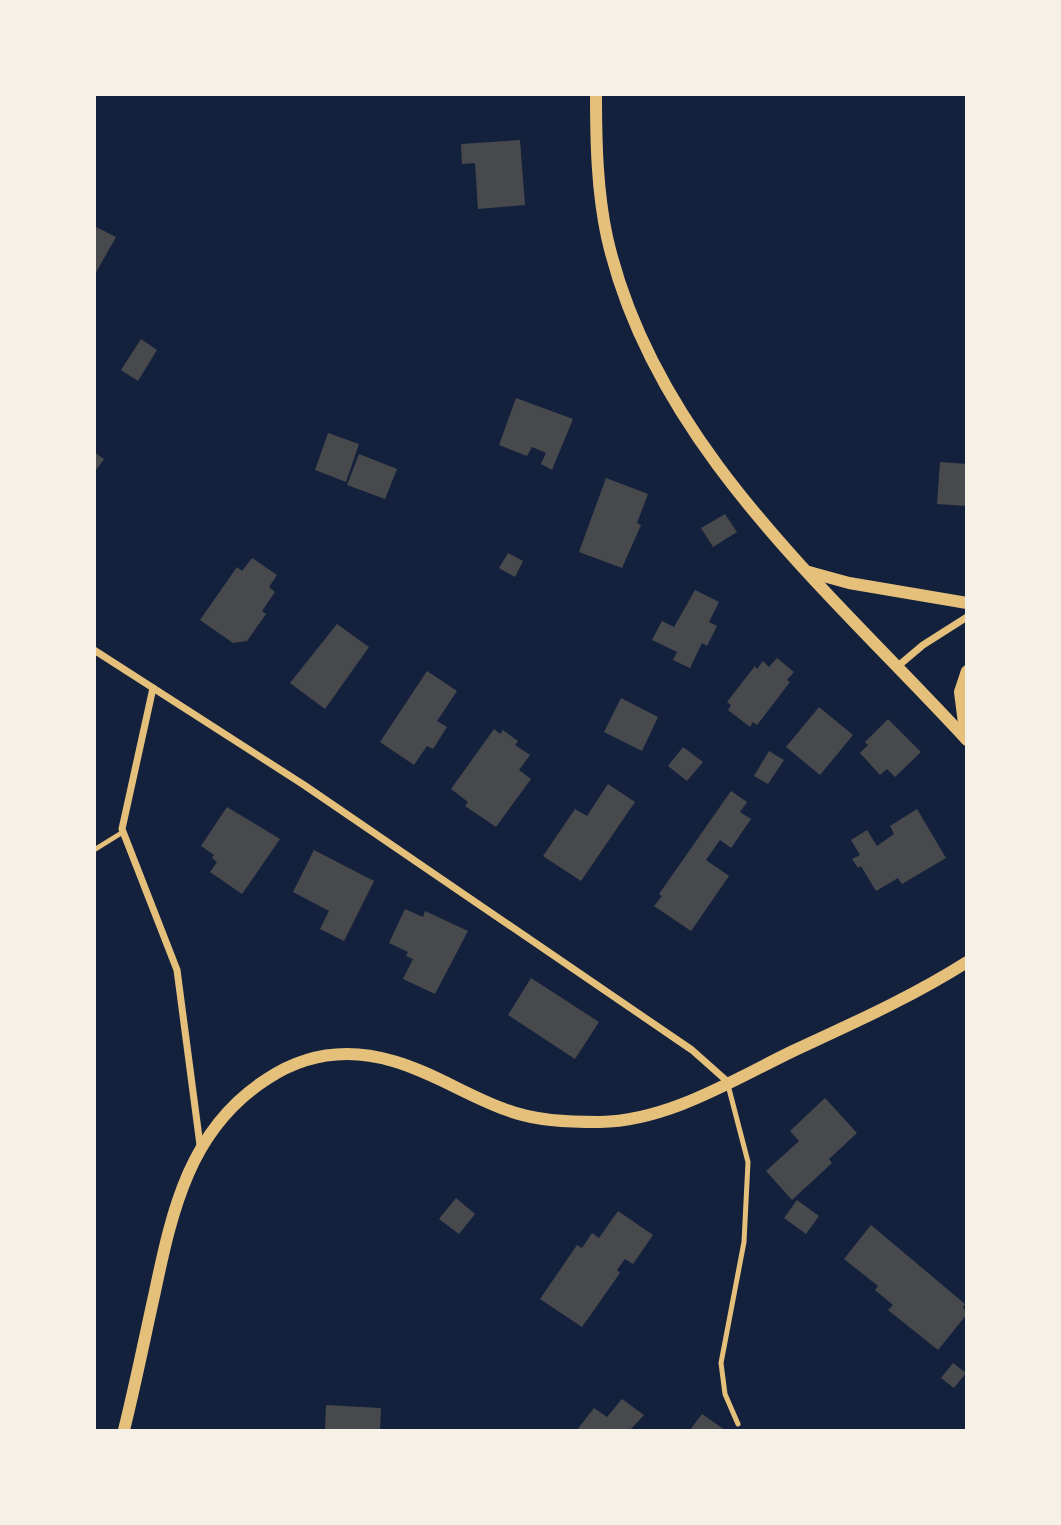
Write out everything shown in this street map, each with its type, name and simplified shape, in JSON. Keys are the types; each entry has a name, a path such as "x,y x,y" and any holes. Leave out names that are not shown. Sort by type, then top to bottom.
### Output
{"street":[{"path":"596,94 598,167 607,234 639,329 677,405 697,437 750,506 808,572 967,740"},
{"path":"808,572 849,583 967,603"},
{"path":"898,666 923,645 967,617"},
{"path":"94,650 304,785 704,1058 728,1082"},
{"path":"967,671 960,692 960,707 967,740"},
{"path":"153,688 122,830 177,970 201,1145"},
{"path":"124,1430 169,1225 183,1181 201,1145 226,1113 258,1084 294,1063 334,1054 355,1054 395,1061 505,1110 565,1121 604,1122 647,1115 728,1082 899,1000 967,962"}],"lane":[{"path":"94,850 122,830"},
{"path":"728,1082 748,1161 744,1242 721,1363 725,1394 738,1424"}],"building":[{"path":"520,140 525,205 478,209 475,163 462,164 461,144"},
{"path":"94,226 116,237 94,276"},
{"path":"141,339 157,350 138,381 121,370"},
{"path":"516,398 573,419 552,470 541,464 546,453 532,447 527,456 499,445"},
{"path":"328,433 359,444 346,482 315,470"},
{"path":"94,452 104,459 94,473"},
{"path":"359,454 397,469 385,499 347,485"},
{"path":"940,462 967,464 967,506 937,504"},
{"path":"606,478 648,494 637,523 641,525 622,568 579,552"},
{"path":"725,514 737,532 713,547 701,528"},
{"path":"508,553 523,561 515,577 499,568"},
{"path":"252,558 277,575 269,587 275,592 262,611 266,614 247,641 233,643 200,620 237,567 242,571"},
{"path":"695,590 719,602 709,622 717,626 707,646 702,643 690,668 673,660 677,652 652,640 662,621 674,627"},
{"path":"337,624 369,647 325,709 290,683"},
{"path":"777,658 794,672 787,680 790,682 757,725 753,722 750,727 728,710 731,705 727,702 755,666 757,669 763,661 769,667"},
{"path":"427,671 457,691 437,721 447,727 433,749 427,746 414,765 380,742"},
{"path":"621,698 658,717 642,751 604,732"},
{"path":"819,707 853,735 820,775 786,747"},
{"path":"888,719 921,752 895,777 887,769 880,775 860,753 868,745 865,742"},
{"path":"494,729 500,734 503,730 518,741 515,745 530,755 519,770 531,779 496,827 465,806 468,802 451,789"},
{"path":"683,747 703,762 687,781 668,766"},
{"path":"769,751 784,760 768,784 754,776"},
{"path":"608,784 635,802 581,881 543,856 575,809 587,816"},
{"path":"731,791 747,802 740,812 751,819 731,848 720,840 706,860 729,876 691,931 654,906 662,896 659,894"},
{"path":"227,807 280,839 242,894 210,872 217,862 212,858 214,855 201,846"},
{"path":"917,809 946,858 902,884 898,878 876,891 861,866 858,868 852,859 860,855 851,840 867,830 877,846 894,834 890,826"},
{"path":"314,850 374,881 344,941 320,929 329,911 293,892"},
{"path":"405,909 423,917 425,911 468,931 435,994 403,979 413,959 406,956 408,952 389,943"},
{"path":"531,978 599,1022 575,1059 508,1015"},
{"path":"825,1098 857,1133 829,1159 832,1163 792,1200 766,1171 799,1141 790,1131"},
{"path":"456,1198 475,1214 459,1234 439,1219"},
{"path":"797,1200 819,1216 806,1234 784,1218"},
{"path":"618,1211 653,1235 633,1264 625,1259 617,1270 620,1273 582,1327 540,1299 577,1245 582,1248 592,1233 599,1238"},
{"path":"871,1225 965,1304 963,1307 967,1314 938,1350 888,1310 893,1305 875,1290 878,1286 844,1259"},
{"path":"953,1363 966,1373 954,1388 941,1378"},
{"path":"622,1399 644,1415 630,1430 577,1430 594,1408 607,1417"},
{"path":"326,1405 381,1408 380,1430 325,1430"},
{"path":"702,1414 725,1430 690,1430"}]}
